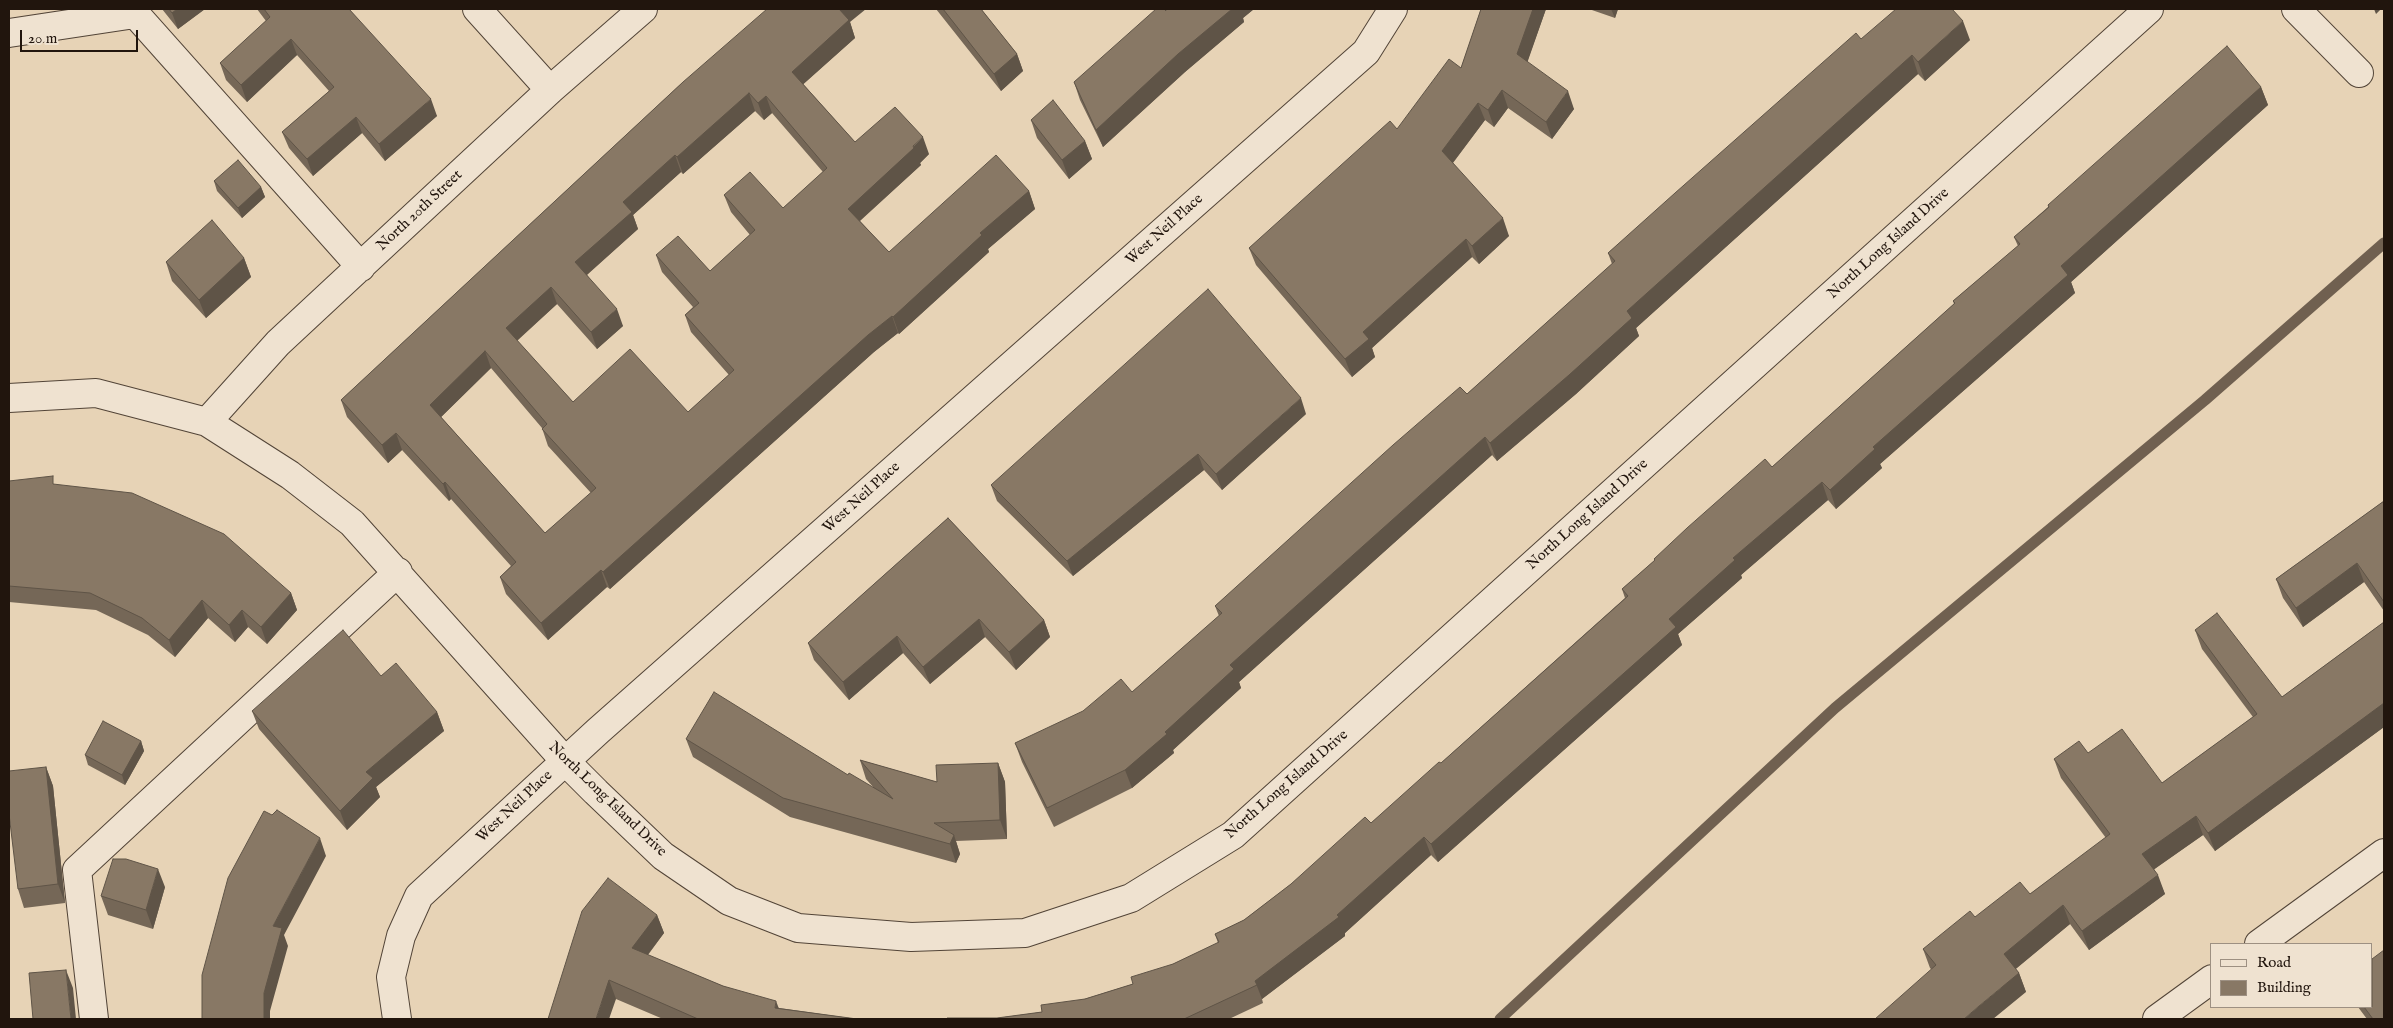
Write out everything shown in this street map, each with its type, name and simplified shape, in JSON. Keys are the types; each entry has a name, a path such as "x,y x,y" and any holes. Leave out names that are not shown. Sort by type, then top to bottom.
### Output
{"street":[{"path":"478,9 550,90"},
{"name":"North 20th Street","path":"207,422 278,344 550,90 643,9"},
{"name":"West Neil Place","path":"397,1019 391,977 401,936 419,896 565,761 1366,52 1393,9"},
{"name":"North Long Island Drive","path":"9,398 96,393 207,422 290,475 344,517 398,572 565,761 663,856 729,901 798,928 911,937 1025,933 1131,898 1233,835 2149,9"},
{"path":"2296,9 2359,73"},
{"path":"9,33 133,11 361,266"},
{"path":"94,1019 77,870 398,572"},
{"path":"2260,943 2384,853"},
{"path":"2157,1019 2210,980"}],"building":[{"path":"169,9 177,9 172,13"},
{"path":"264,9 349,9 431,99 379,144 356,117 307,159 282,132 334,87 291,39 241,85 220,63 270,17"},
{"path":"767,9 839,9 849,20 792,72 855,142 895,107 923,137 913,146 914,148 848,209 889,252 996,155 1029,191 980,233 982,235 893,317 868,335 603,572 601,570 541,623 500,577 516,562 445,482 443,484 396,433 382,445 341,400 683,82","holes":["749,93 758,103 766,96 827,168 783,208 750,172 724,195 755,230 710,271 678,236 656,255 699,303 685,315 734,370 688,412 630,349 573,402 506,328 551,287 591,332 617,309 575,262 632,212 623,202 675,155 677,157","485,351 547,424 542,429 596,488 545,533 430,405"]},
{"path":"943,9 981,9 1017,54 994,74"},
{"path":"1156,9 1164,9 1166,11 1165,9 1232,9 1178,54 1096,130 1074,82"},
{"path":"1481,9 1533,9 1517,54 1568,91 1546,122 1502,90 1488,110 1478,103 1442,151 1503,218 1472,246 1466,239 1363,332 1369,339 1345,359 1249,248 1390,121 1397,129 1449,59 1461,68"},
{"path":"1896,9 1952,9 1963,21 1918,62 1912,55 1627,311 1632,318 1569,375 1490,443 1485,437 1230,665 1234,669 1165,732 1167,734 1125,770 1047,808 1015,743 1083,711 1121,679 1132,692 1222,613 1215,606 1393,445 1460,387 1467,394 1615,261 1608,253 1856,33 1861,39"},
{"path":"2227,46 2261,87 2061,266 2068,275 1873,447 1875,449 1830,490 1822,482 1733,558 1735,560 1669,619 1676,627 1431,844 1424,837 1337,915 1339,917 1255,981 1257,985 1184,1019 947,1019 997,1018 1042,1012 1041,1005 1085,999 1133,984 1131,977 1173,964 1219,942 1215,934 1244,920 1291,884 1365,817 1371,823 1439,762 1441,763 1628,596 1622,589 1687,528 1765,459 1772,467 1955,303 1953,301 2020,244 2014,237 2049,207 2048,205"},
{"path":"1053,100 1085,141 1062,160 1031,120"},
{"path":"238,160 261,187 238,208 214,181"},
{"path":"212,220 244,258 199,300 166,262"},
{"path":"1208,289 1301,398 1216,474 1198,454 1067,561 991,485"},
{"path":"53,476 53,484 132,493 224,534 291,593 261,627 242,610 229,625 202,600 169,640 142,618 90,593 9,586 9,481"},
{"path":"2384,501 2384,602 2357,563 2296,608 2276,579"},
{"path":"948,518 1044,620 1009,652 979,619 923,667 897,636 843,682 808,643"},
{"path":"2217,613 2282,697 2384,622 2384,703 2208,833 2196,816 2142,854 2158,875 2082,931 2063,905 2004,954 2019,973 1964,1019 1875,1019 1936,965 1923,949 1970,911 1975,917 2020,882 2030,894 2110,834 2054,759 2079,741 2088,753 2122,729 2162,783 2257,714 2195,630"},
{"path":"343,630 381,676 396,663 437,712 366,772 373,778 340,811 252,711"},
{"path":"714,692 848,775 849,773 893,799 860,760 937,782 936,765 998,763 1000,820 934,823 954,835 950,844 783,798 686,739"},
{"path":"103,721 141,741 122,775 85,755"},
{"path":"46,767 58,884 18,889 9,814 9,771"},
{"path":"277,810 320,838 273,926 282,928 264,993 264,1019 202,1019 202,975 228,878 264,811 272,815"},
{"path":"113,859 126,859 158,869 146,910 101,896"},
{"path":"608,878 657,915 632,948 723,986 776,1001 775,1008 857,1019 698,1019 609,980 596,1019 548,1019 582,911"},
{"path":"2384,950 2384,1019 2373,1019 2365,1008 2373,1008 2373,958"},
{"path":"66,970 71,1019 33,1019 29,973"}],"waterway":[{"path":"1500,1019 1835,708 2205,400 2384,243"}]}
